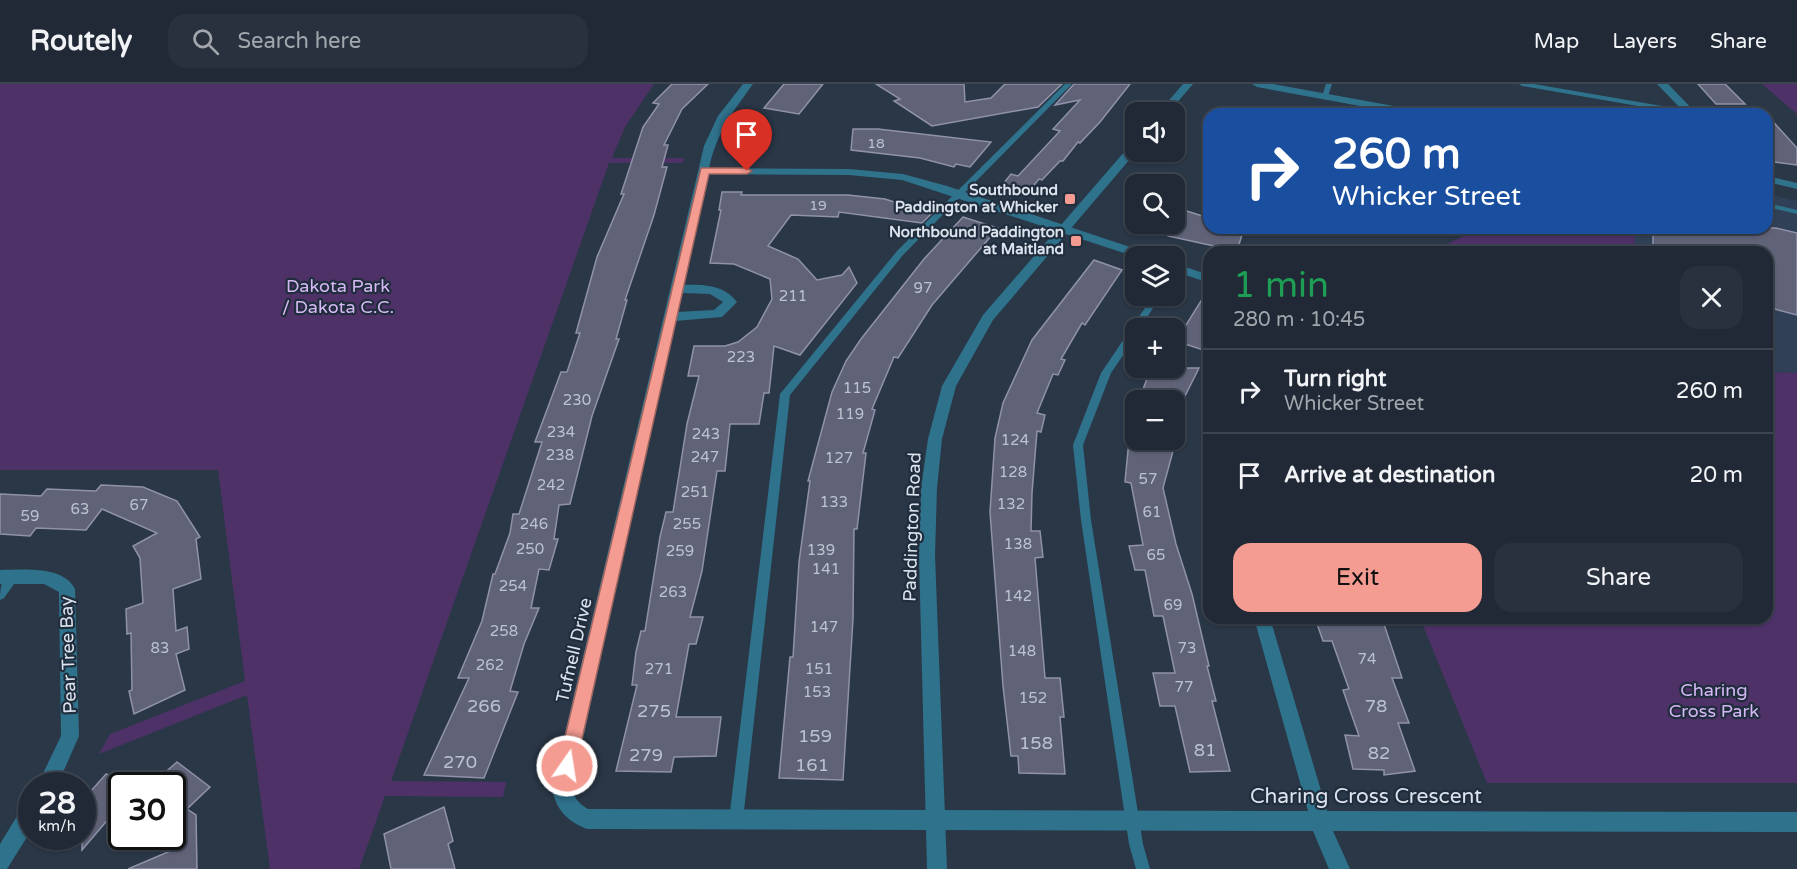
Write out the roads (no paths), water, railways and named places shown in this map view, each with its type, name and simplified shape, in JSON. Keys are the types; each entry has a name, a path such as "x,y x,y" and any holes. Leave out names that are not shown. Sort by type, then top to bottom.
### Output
{"street":[{"name":"Tufnell Drive","path":"748,84 717,126 704,171 562,788 564,799 569,807 587,819 934,819"},
{"path":"1173,102 1188,84"},
{"path":"1257,84 1389,108"},
{"path":"1662,84 1686,108"},
{"name":"Paddington Road","path":"937,869 927,555 929,488 935,439 949,386 988,318 1125,158"},
{"path":"704,171 870,173 919,181 1125,249"},
{"path":"1773,180 1797,186"},
{"path":"1185,271 1203,277"},
{"path":"670,317 717,314 731,302 725,295 710,289 677,289"},
{"name":"Pear Tree Bay","path":"6,577 48,578 67,589 70,736 53,772"},
{"path":"1264,624 1325,838 1340,869"},
{"name":"Charing Cross Crescent","path":"934,819 1797,822"},
{"path":"0,862 18,833"}],"lane":[{"path":"736,820 785,394 886,269 959,193 1070,84"},
{"path":"1325,96 1329,84"},
{"path":"1522,84 1662,108"},
{"path":"1773,206 1797,212"},
{"path":"1143,869 1132,820 1086,520 1078,445 1106,373 1150,306"},
{"path":"0,595 6,577"}],"place":[{"name":"Southbound Paddington at Whicker","path":"1070,199"},
{"name":"Northbound Paddington at Maitland","path":"1076,241"}],"park label":[{"name":"Dakota Park / Dakota C.C.","path":"338,296"},
{"name":"Charing Cross Park","path":"1714,700"}]}
